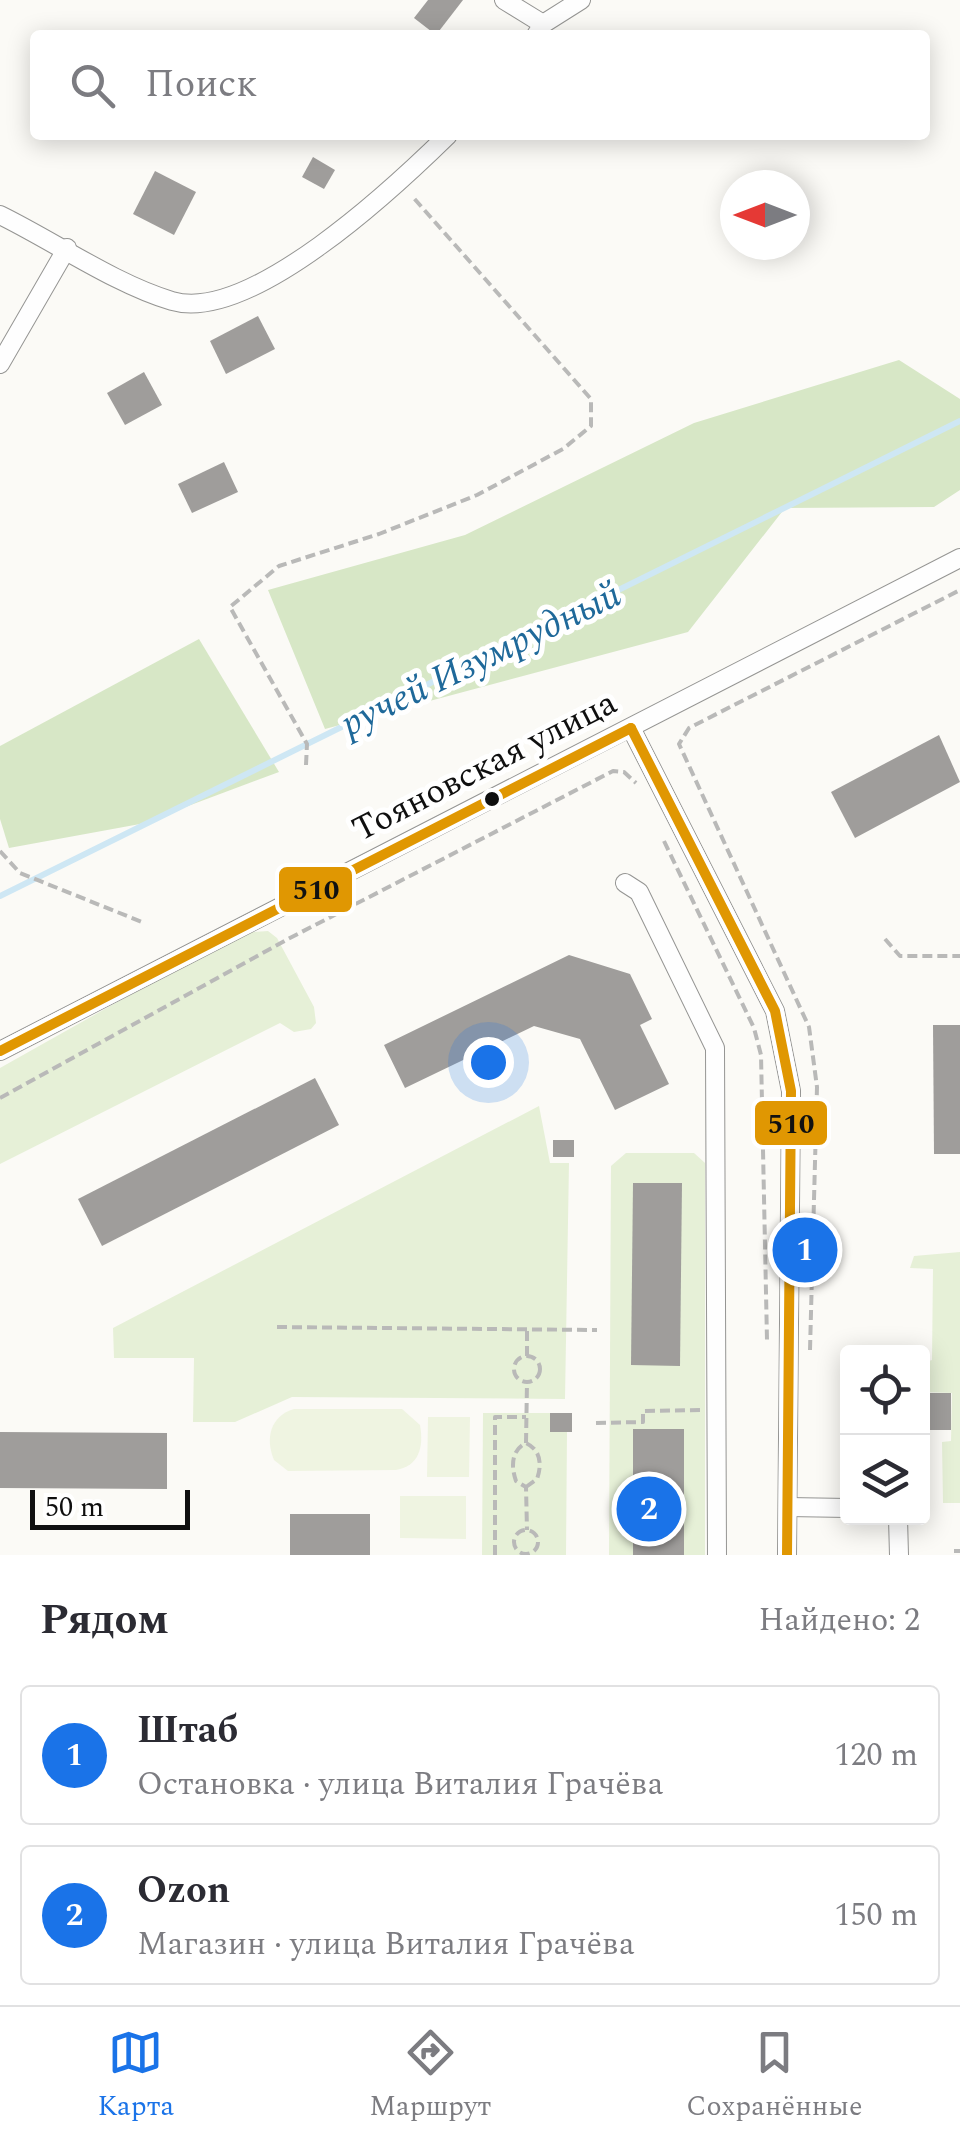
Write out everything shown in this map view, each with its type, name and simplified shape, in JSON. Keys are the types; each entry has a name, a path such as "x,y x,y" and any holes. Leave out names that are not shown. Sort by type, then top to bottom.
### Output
{"street":[{"path":"504,0 539,29 581,0"},
{"path":"0,216 173,301 214,300 282,271 362,215 443,140"},
{"path":"0,364 67,248"},
{"name":"Тояновская улица","path":"0,1051 952,562"},
{"path":"631,728 775,1011 786,1050 791,1091 787,1555"},
{"path":"626,883 639,892 715,1048 717,1555"},
{"path":"788,1506 840,1508"},
{"path":"898,1525 899,1555"}],"path":[{"path":"306,765 307,744 230,607 279,566 379,534 477,495 563,450 591,426 591,399 400,182"},
{"path":"684,763 679,744 689,728 960,590"},
{"path":"0,1098 288,939 613,772 624,772 638,786"},
{"path":"663,838 754,1028 761,1055 768,1350"},
{"path":"0,852 20,873 142,922"},
{"path":"885,939 900,956 960,956"},
{"path":"276,1327 597,1330"},
{"path":"527,1329 527,1356"},
{"path":"526,1383 538,1378 541,1369 538,1361 527,1356 518,1359 514,1372 526,1383 526,1443 538,1454 540,1466 537,1480 526,1488"},
{"path":"596,1423 643,1422 643,1411 718,1410"},
{"path":"494,1555 495,1417 526,1417"},
{"path":"526,1443 515,1453 513,1467 516,1481 526,1488"},
{"path":"526,1488 526,1530"},
{"path":"526,1530 537,1536 538,1544 526,1555 514,1542 519,1532 526,1530"}],"green space":[{"path":"899,360 960,399 960,490 934,507 785,508 688,632 325,729 268,590 465,535 694,423"},
{"path":"199,639 279,772 140,824 9,848 0,819 0,746"},
{"path":"268,931 277,938 314,1007 316,1023 311,1029 294,1032 280,1023 0,1164 0,1068 240,933"},
{"path":"539,1106 550,1163 569,1163 565,1399 292,1397 235,1422 193,1422 194,1358 114,1358 113,1328"},
{"path":"626,1153 694,1153 705,1163 705,1555 609,1555 611,1166"},
{"path":"960,1252 960,1503 943,1503 942,1442 951,1441 952,1393 930,1392 933,1269 910,1268 914,1256"},
{"path":"294,1409 402,1409 420,1425 418,1454 410,1464 396,1470 288,1471 274,1460 270,1436 279,1417"},
{"path":"483,1413 550,1413 550,1432 567,1432 566,1555 482,1555"},
{"path":"428,1417 470,1417 469,1477 427,1477"},
{"path":"400,1496 466,1496 466,1539 400,1538"}],"building":[{"path":"428,0 463,0 440,30 430,30 414,18"},
{"path":"313,157 335,170 324,189 302,177"},
{"path":"155,171 196,192 174,235 133,214"},
{"path":"258,316 275,349 226,374 210,341"},
{"path":"144,372 162,405 125,425 107,393"},
{"path":"224,462 238,492 192,513 178,484"},
{"path":"939,735 960,782 855,838 831,792"},
{"path":"569,955 630,974 652,1019 640,1025 669,1084 615,1110 580,1039 534,1026 405,1088 384,1045"},
{"path":"933,1025 960,1025 960,1154 934,1154"},
{"path":"315,1078 339,1125 102,1246 78,1199"},
{"path":"553,1140 574,1140 574,1157 553,1157"},
{"path":"633,1183 682,1183 680,1366 631,1365"},
{"path":"930,1393 951,1393 951,1430 930,1430"},
{"path":"550,1413 572,1413 572,1432 550,1432"},
{"path":"633,1429 684,1429 684,1555 633,1555"},
{"path":"0,1432 167,1433 167,1489 0,1488"},
{"path":"290,1514 370,1514 370,1555 290,1555"}],"waterway":[{"name":"ручей Изумрудный","path":"0,896 960,421"}],"transit line":[{"name":"510","path":"631,728 775,1011 791,1091 787,1555"},
{"name":"510","path":"0,1051 631,728"}],"place":[{"name":"Штаб","path":"805,1250"},
{"name":"Ozon","path":"649,1509"}]}
